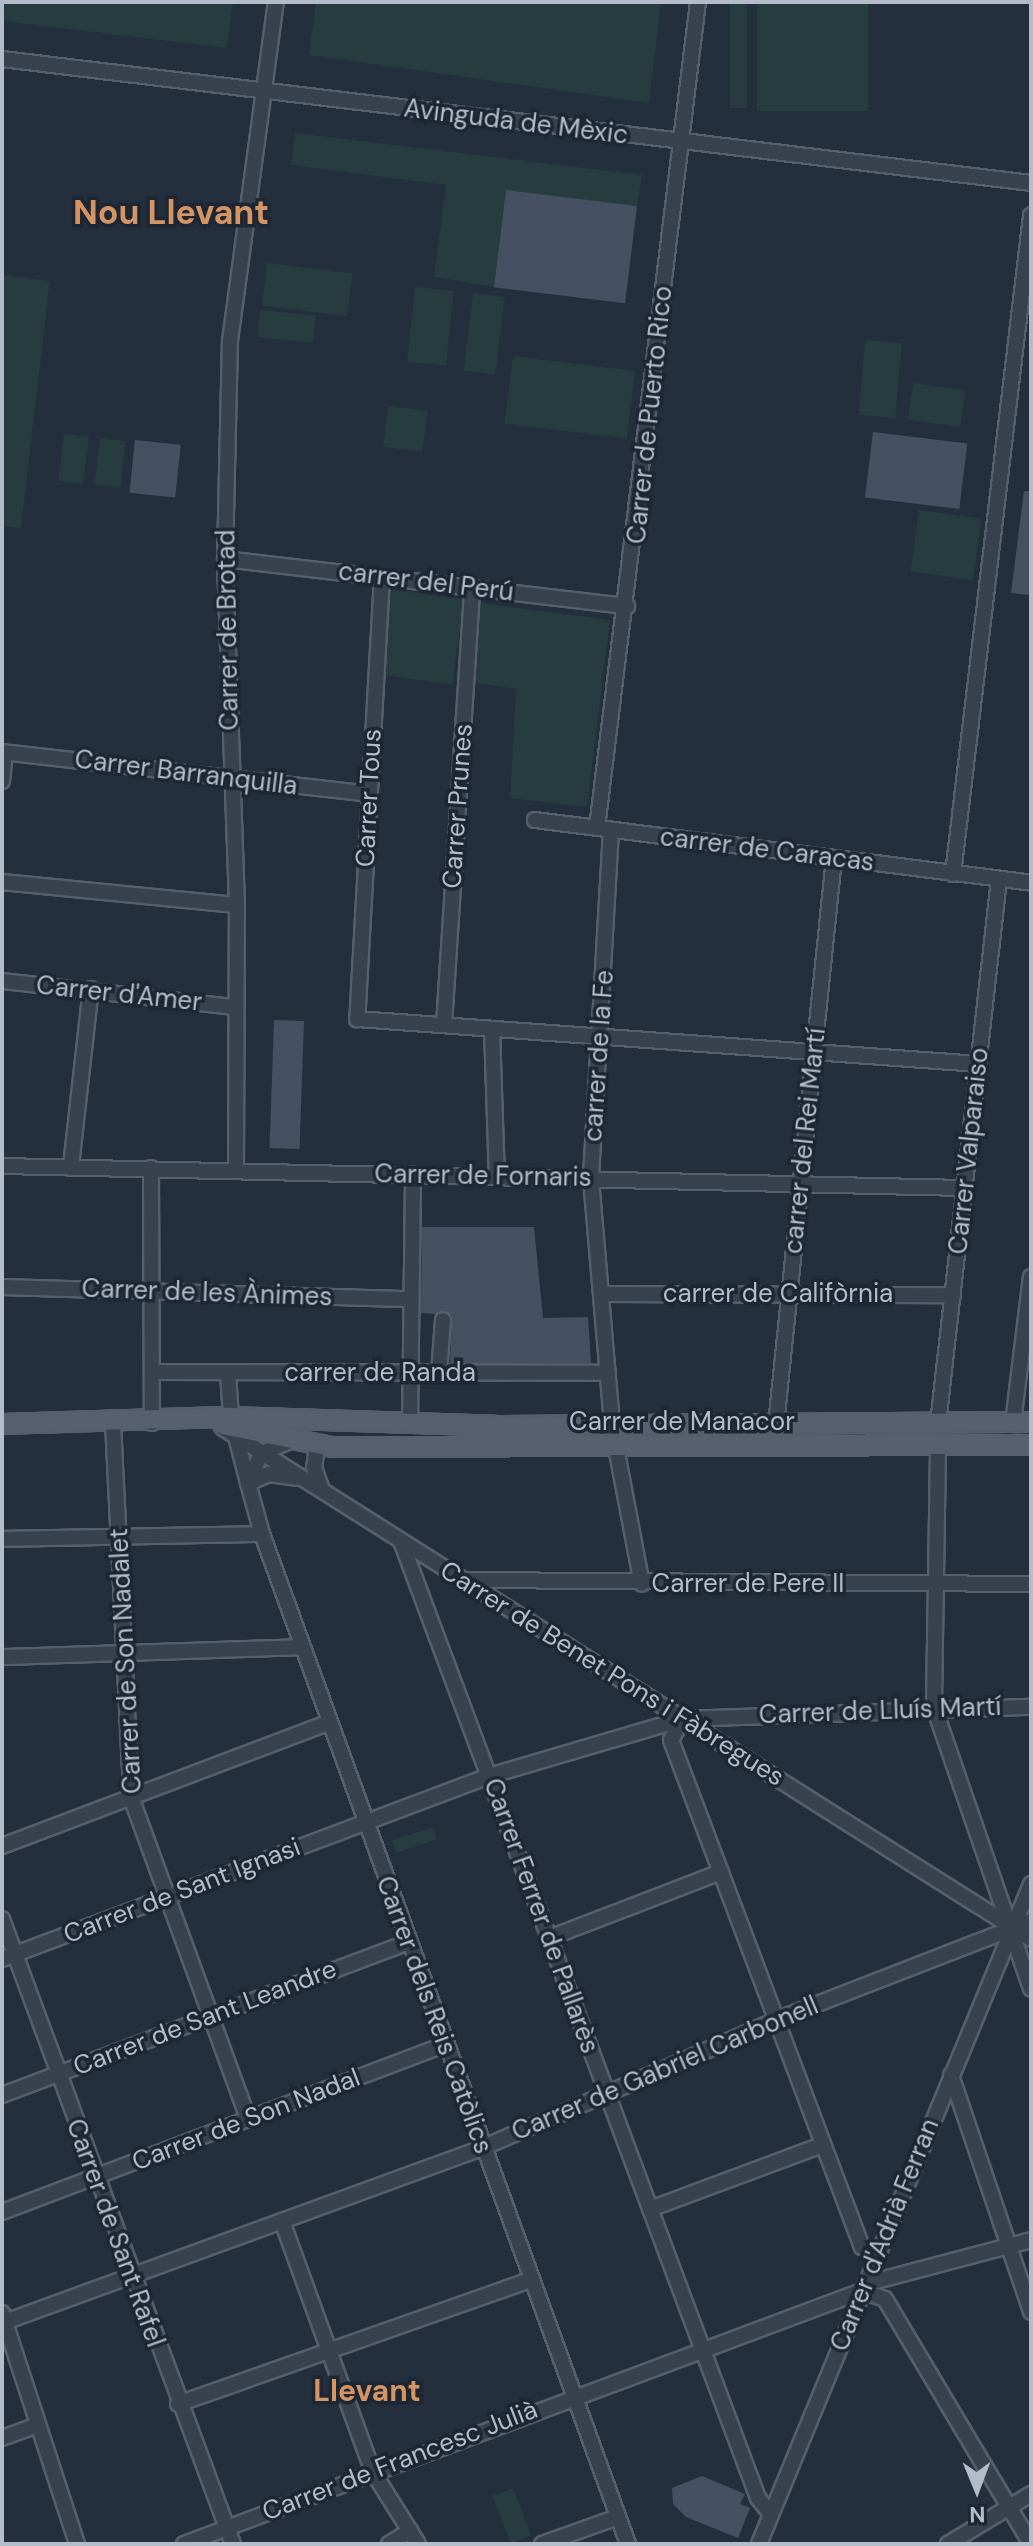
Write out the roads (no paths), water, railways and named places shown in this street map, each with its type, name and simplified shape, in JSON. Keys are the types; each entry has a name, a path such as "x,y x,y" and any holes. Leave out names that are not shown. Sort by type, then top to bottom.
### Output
{"main road":[{"name":"Carrer de Manacor","path":"2,1424 776,1425 1022,1422"},
{"path":"327,1442 350,1423"},
{"path":"843,1449 872,1434 908,1434 938,1424"},
{"name":"Carrer de Manacor","path":"228,1426 327,1442 843,1449 1031,1445"}],"street":[{"name":"Carrer de Brotad","path":"236,1170 237,905 225,559 230,341 276,2"},
{"name":"Carrer de Puerto Rico","path":"604,829 698,2"},
{"name":"Avinguda de Mèxic","path":"2,59 263,93 1031,183"},
{"path":"953,874 1031,216"},
{"name":"carrer del Perú","path":"225,559 627,606"},
{"name":"Carrer Tous","path":"382,577 357,1019 444,1025"},
{"name":"Carrer Prunes","path":"444,1025 472,587"},
{"path":"2,781 3,752"},
{"name":"Carrer Barranquilla","path":"3,752 369,794"},
{"name":"carrer de Caracas","path":"535,820 999,879"},
{"name":"carrer de la Fe","path":"604,829 602,1037 591,1179 604,1294 612,1425"},
{"name":"carrer del Rei Martí","path":"776,1425 834,858"},
{"path":"999,879 1031,883"},
{"name":"Carrer Valparaiso","path":"938,1424 999,879"},
{"path":"2,882 237,905"},
{"name":"Carrer d'Amer","path":"2,981 235,1007"},
{"path":"71,1166 91,989"},
{"path":"444,1025 979,1064"},
{"path":"492,1029 497,1176"},
{"name":"Carrer de Fornaris","path":"2,1166 965,1188"},
{"path":"151,1168 152,1423"},
{"path":"410,1425 413,1174"},
{"path":"1022,1422 1031,1277"},
{"name":"Carrer de les Ànimes","path":"2,1287 411,1299"},
{"name":"carrer de Califòrnia","path":"604,1294 953,1295"},
{"path":"439,1373 443,1320"},
{"name":"carrer de Randa","path":"152,1372 608,1373"},
{"name":"Carrer dels Reis Catòlics","path":"228,1373 228,1426 299,1647 628,2544"},
{"name":"Carrer de Son Nadalet","path":"113,1423 131,1797 248,2119"},
{"name":"Carrer de Benet Pons i Fàbregues","path":"228,1426 261,1454 306,1479 1031,1939"},
{"path":"248,1483 261,1454 294,1439"},
{"path":"322,1490 314,1468 327,1442"},
{"path":"616,1447 642,1584"},
{"path":"938,1449 934,1707 1031,1989"},
{"path":"248,1483 269,1474 306,1479"},
{"path":"2,1539 262,1534"},
{"name":"Carrer Ferrer de Pallarès","path":"401,1541 758,2498 771,2514"},
{"name":"Carrer de Pere II","path":"465,1580 642,1584 1031,1584"},
{"path":"2,1657 299,1647"},
{"name":"Carrer de Lluís Martí","path":"363,1823 489,1776 683,1719 934,1707 1031,1707"},
{"path":"683,1719 671,1740 862,2247 878,2253"},
{"path":"2,1846 327,1723"},
{"name":"Carrer de Sant Ignasi","path":"8,1957 363,1823"},
{"path":"549,1938 721,1872"},
{"name":"Carrer d'Adrià Ferran","path":"759,2544 1031,1884"},
{"name":"Carrer de Sant Rafel","path":"2,1919 8,1957 133,2277 223,2530 233,2544"},
{"name":"Carrer de Gabriel Carbonell","path":"3,2319 133,2277 482,2148 776,2020 1031,1921"},
{"name":"Carrer de Sant Leandre","path":"2,2095 408,1942"},
{"name":"Carrer de Son Nadal","path":"2,2212 445,2045"},
{"path":"951,2075 1031,2312"},
{"path":"650,2209 822,2145"},
{"path":"282,2221 373,2472 414,2538 389,2544"},
{"name":"Carrer de Francesc Julià","path":"184,2544 864,2287 1031,2240"},
{"path":"178,2404 530,2280"},
{"path":"864,2287 885,2299 1031,2544"},
{"path":"3,2319 77,2544"},
{"path":"2,2438 38,2425"},
{"path":"948,2544 1031,2494"},
{"path":"542,2544 618,2517"}],"district":[{"name":"Nou Llevant","path":"171,213"},
{"name":"Llevant","path":"367,2391"}]}
